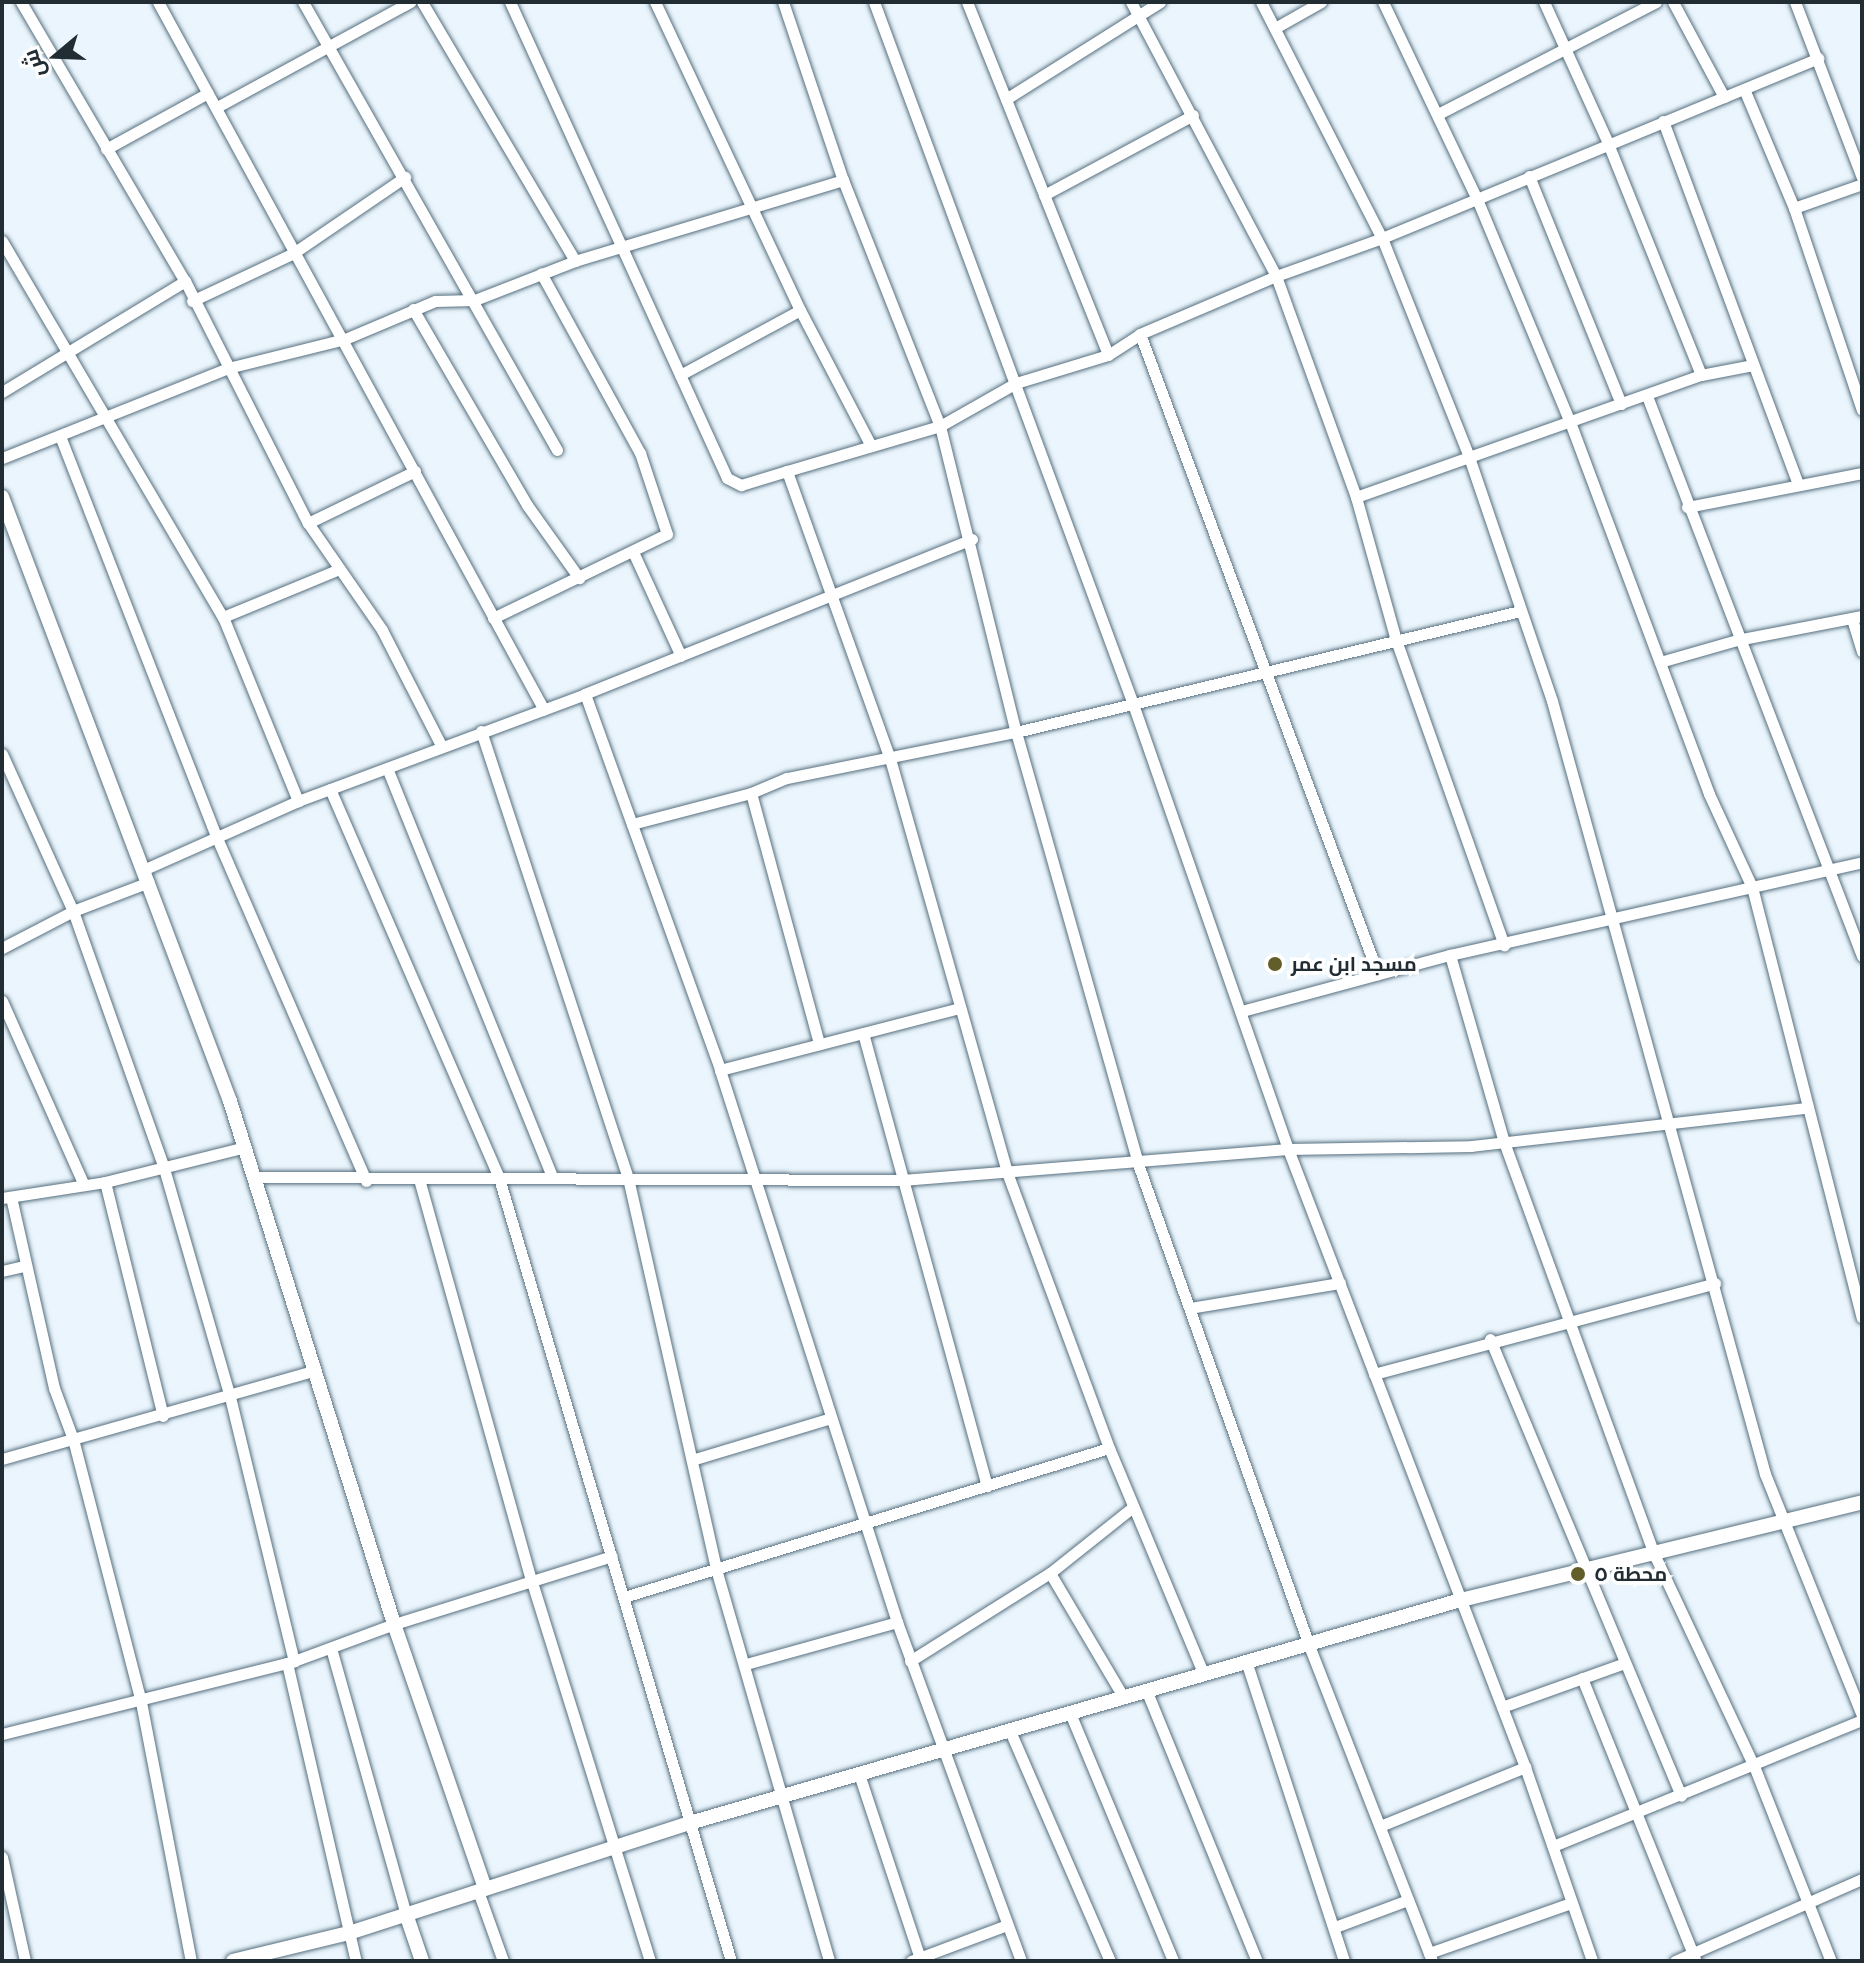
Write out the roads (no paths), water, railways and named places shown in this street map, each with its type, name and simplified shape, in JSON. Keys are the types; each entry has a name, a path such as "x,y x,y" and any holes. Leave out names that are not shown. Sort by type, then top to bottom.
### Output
{"street":[{"path":"21,2 185,281 192,301 308,523 337,570 382,630 442,747"},
{"path":"158,2 217,107 292,254 345,339 544,710"},
{"path":"303,2 332,47 557,450"},
{"path":"217,107 410,2"},
{"path":"422,2 575,261"},
{"path":"510,2 625,247 727,478 741,485 940,426 1016,383 1108,355 1140,334 1276,276 1382,238 1607,141 1818,58"},
{"path":"655,2 750,208 871,446"},
{"path":"783,2 843,180 940,426 972,539 1016,732 1138,1164 1310,1648 1431,1957 1571,1903"},
{"path":"874,2 1133,704 1288,1149 1457,1601 1525,1767 1592,1961"},
{"path":"967,2 1108,355"},
{"path":"1131,2 1276,276 1356,497 1396,640 1504,945"},
{"path":"1006,99 1160,2"},
{"path":"1261,2 1382,238 1469,457 1552,701 1782,1522 1862,1718 1754,1766 1553,1846"},
{"path":"1275,28 1321,2"},
{"path":"1383,2 1477,199 1570,422 1709,794 1752,887 1805,1108 1862,1317"},
{"path":"1544,2 1607,141 1701,375"},
{"path":"1438,114 1566,45 1656,2"},
{"path":"1673,2 1724,97"},
{"path":"1795,2 1862,177"},
{"path":"1744,89 1794,208 1862,410"},
{"path":"106,149 208,93"},
{"path":"1044,195 1193,115"},
{"path":"1663,121 1798,484"},
{"path":"1529,176 1621,404"},
{"path":"192,301 292,254 405,177"},
{"path":"2,458 228,368 345,339 435,301 475,300 575,261 843,180"},
{"path":"1794,208 1862,184"},
{"path":"2,241 223,617 298,801"},
{"path":"493,618 661,541 665,525 640,453 541,273"},
{"path":"2,392 185,281"},
{"path":"413,309 527,505 579,578"},
{"path":"680,375 800,310"},
{"path":"1140,334 1378,974"},
{"path":"1356,497 1701,375 1753,365"},
{"path":"1647,396 1737,640 1862,956"},
{"path":"60,436 217,838 366,1181"},
{"path":"308,523 415,471"},
{"path":"787,471 835,594 890,759 1007,1172 1109,1448 1204,1675"},
{"path":"1687,507 1862,473"},
{"path":"2,497 256,1177 314,1371 503,1961"},
{"path":"2,948 217,838 298,801 544,710 972,539"},
{"path":"634,554 681,656"},
{"path":"223,617 337,570"},
{"path":"632,824 751,793 787,778 1016,732 1520,611"},
{"path":"1660,662 1737,640 1857,618 1862,652"},
{"path":"585,694 720,1070 910,1661 1021,1961"},
{"path":"481,731 628,1178 716,1569 784,1795 829,1961"},
{"path":"2,754 73,911 163,1165 230,1397 356,1961"},
{"path":"387,768 519,1086 552,1177"},
{"path":"330,789 499,1178 693,1822 731,1961"},
{"path":"751,793 819,1044"},
{"path":"1242,1011 1450,955 1862,862"},
{"path":"1450,955 1504,1142 1655,1556 1754,1766 1831,1961"},
{"path":"2,1001 84,1185"},
{"path":"720,1070 960,1008"},
{"path":"863,1033 987,1486"},
{"path":"256,1177 366,1181 552,1177 902,1180 1138,1164 1288,1149 1504,1142 1805,1108"},
{"path":"191,1961 141,1702 73,1439 59,1407 6,1198 105,1182 163,1165 245,1147"},
{"path":"419,1179 610,1847 650,1961"},
{"path":"105,1182 163,1416"},
{"path":"2,1271 24,1266"},
{"path":"1190,1308 1340,1283"},
{"path":"1374,1374 1490,1339 1715,1283"},
{"path":"1490,1339 1525,1414 1622,1664 1681,1796"},
{"path":"2,1459 314,1371"},
{"path":"692,1460 831,1418"},
{"path":"624,1597 1109,1448"},
{"path":"233,1961 349,1933 693,1822 1204,1675 1310,1648 1457,1601 1655,1556 1862,1502"},
{"path":"910,1661 1050,1573 1133,1507"},
{"path":"2,1734 141,1702 290,1662 394,1624 612,1556"},
{"path":"1050,1573 1124,1698"},
{"path":"746,1664 897,1622"},
{"path":"331,1648 422,1961"},
{"path":"1247,1664 1335,1927 1341,1960"},
{"path":"1502,1707 1622,1664"},
{"path":"1582,1678 1694,1957"},
{"path":"1147,1692 1257,1961"},
{"path":"1070,1713 1173,1961"},
{"path":"1010,1731 1110,1961"},
{"path":"1380,1826 1525,1767"},
{"path":"859,1774 917,1960 1007,1925"},
{"path":"2,1857 25,1961"},
{"path":"1675,1961 1694,1957 1862,1879"},
{"path":"1335,1927 1408,1900"}],"place":[{"name":"مسجد ابن عمر","path":"1275,964"},
{"name":"محطة ٥","path":"1578,1574"}]}
